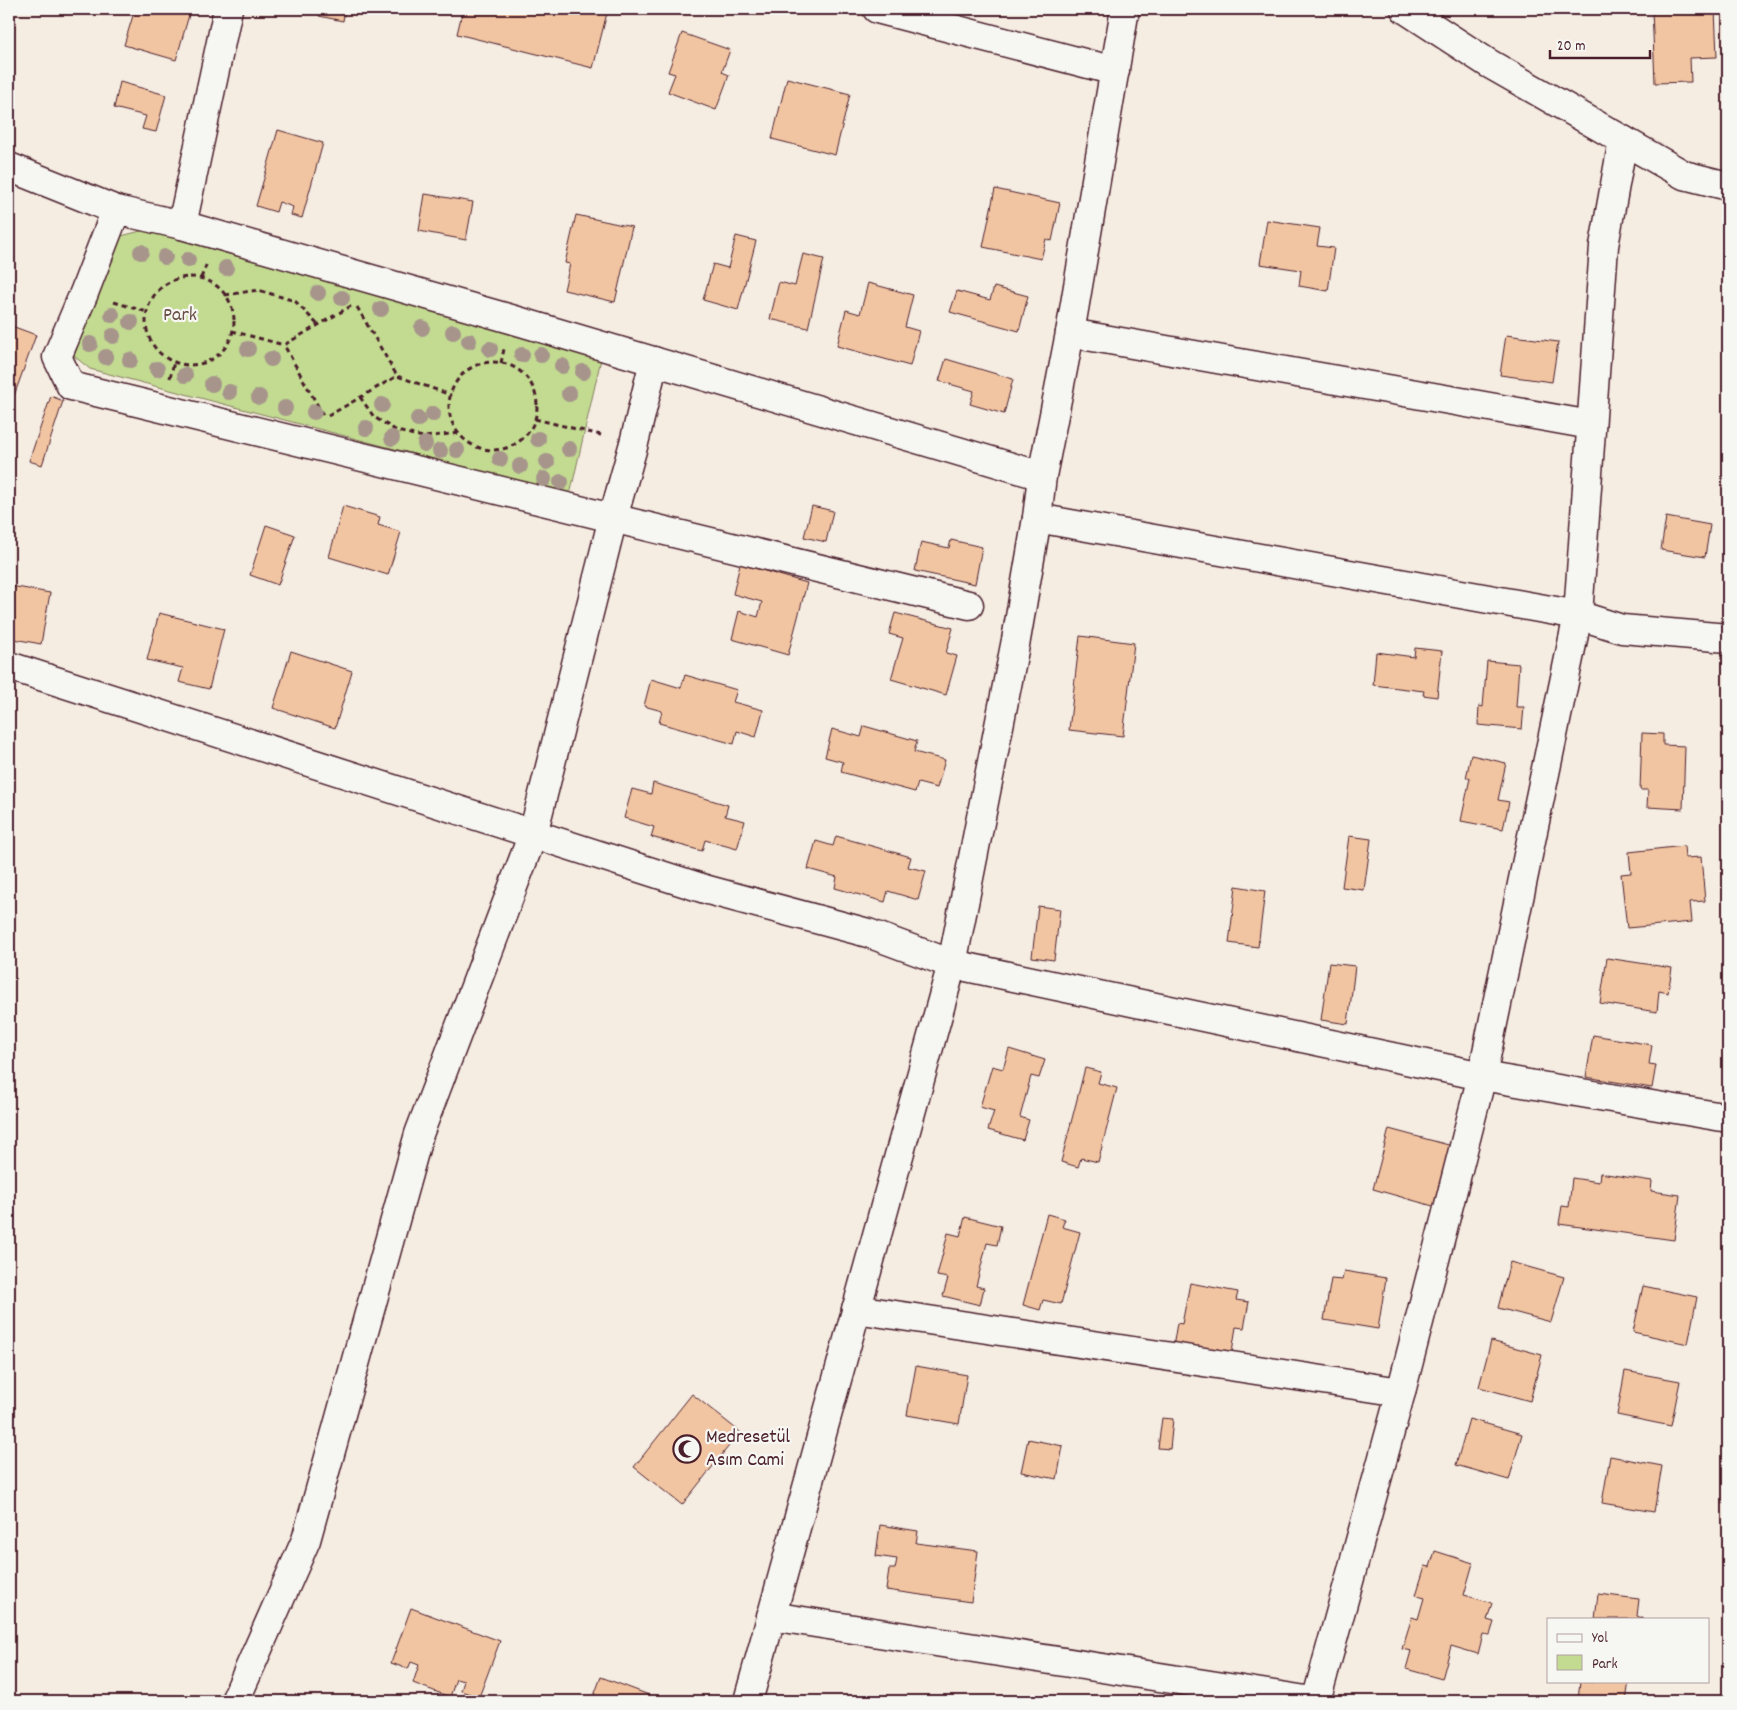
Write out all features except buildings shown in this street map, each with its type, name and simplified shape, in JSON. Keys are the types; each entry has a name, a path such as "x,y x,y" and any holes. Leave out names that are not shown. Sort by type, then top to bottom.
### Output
{"street":[{"path":"182,226 228,9"},
{"path":"876,9 1115,71"},
{"path":"748,1701 952,964 1016,640 1037,518 1042,476 1070,333 1125,9"},
{"path":"1407,9 1488,63 1684,175 1728,186"},
{"path":"1316,1701 1401,1392 1482,1076 1578,615 1604,246 1623,140"},
{"path":"9,167 116,210 182,226 511,319 1042,476"},
{"path":"116,210 57,357 71,386 969,605"},
{"path":"1070,333 1591,425"},
{"path":"235,1701 306,1540 419,1134 533,834 654,361"},
{"path":"1037,518 1578,615 1622,629 1728,638"},
{"path":"9,666 708,890 868,932 952,964 1482,1076 1728,1118"},
{"path":"856,1309 1401,1392"},
{"path":"771,1616 1312,1701"}],"path":[{"path":"191,277 201,278 210,282 225,295 233,314 232,332 227,344 213,358 194,364 184,364 168,359 152,342 147,328 147,312 150,302 163,286 171,281 191,277"},
{"path":"225,295 258,290 294,301 318,325"},
{"path":"232,332 284,345 355,304 397,376 451,395"},
{"path":"284,345 324,417 397,376"},
{"path":"488,363 502,363 519,371 531,385 537,404 535,419 522,440 504,449 484,449 467,442 458,433 450,414 451,395 455,385 469,370 488,363"},
{"path":"360,397 374,417 397,431 423,436 458,433"},
{"path":"535,419 634,444"}],"green space":[{"name":"Park","path":"145,230 601,359 570,495 90,369 74,356 117,237"}],"place":[{"name":"Medresetül Asım Cami","path":"687,1449"}]}
